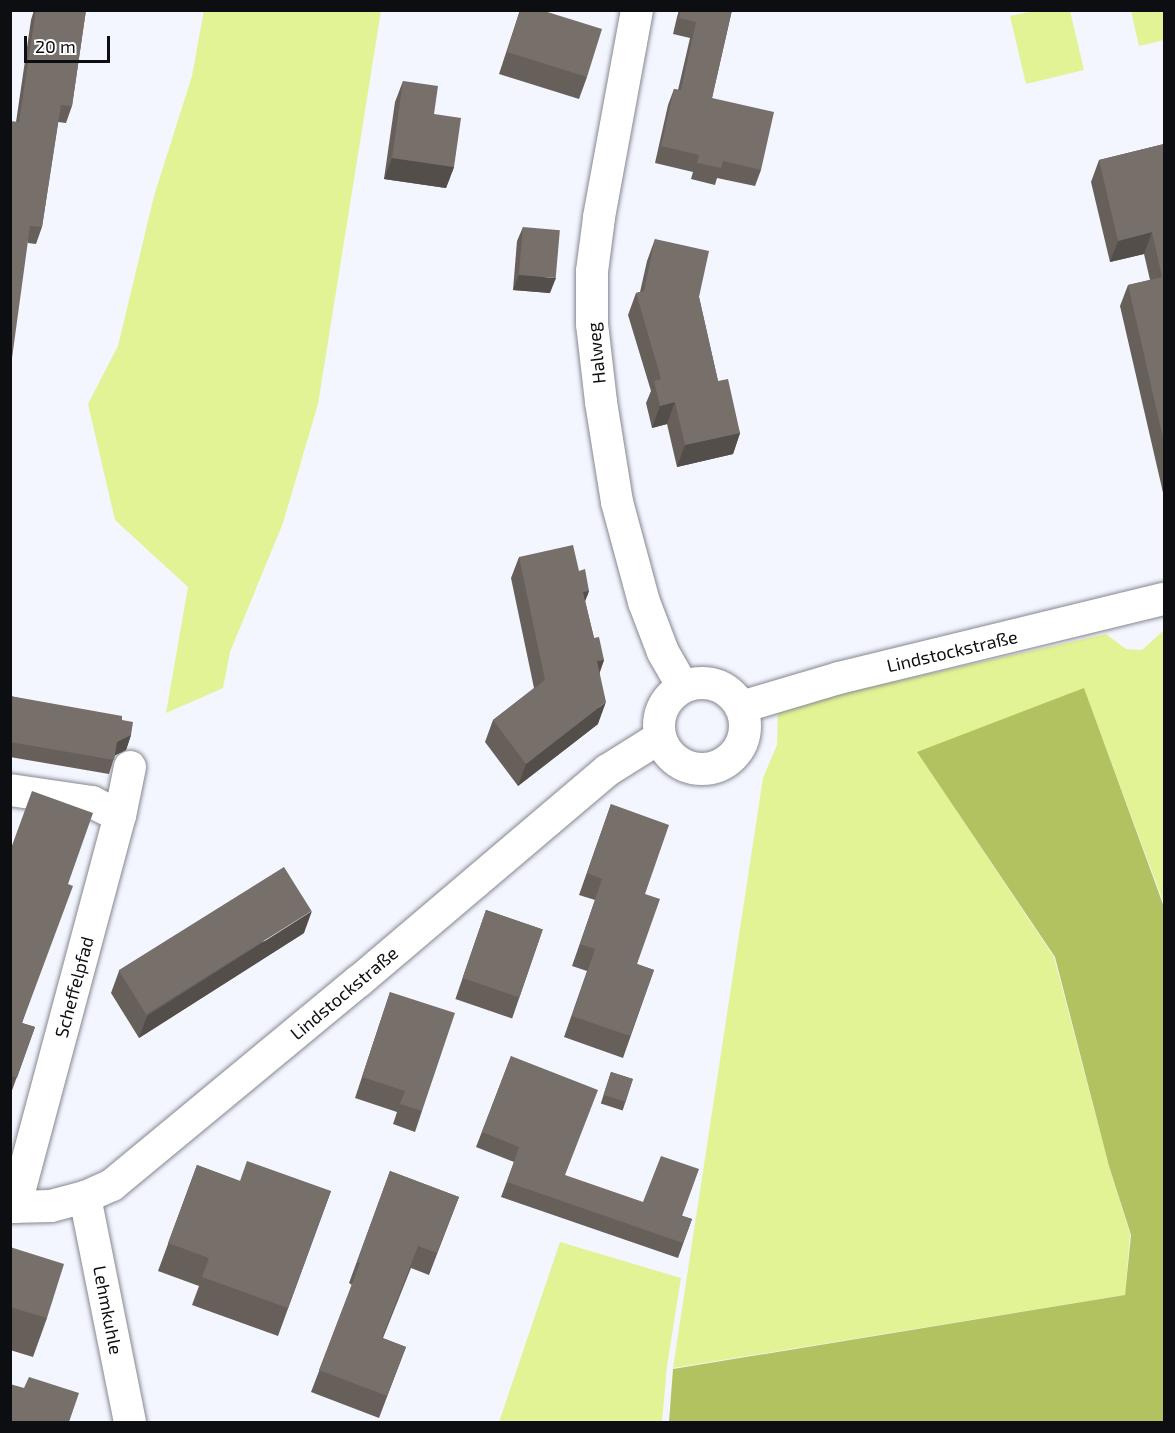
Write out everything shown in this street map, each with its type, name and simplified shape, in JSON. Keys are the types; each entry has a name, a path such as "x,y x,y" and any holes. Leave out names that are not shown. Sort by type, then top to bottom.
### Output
{"street":[{"name":"Halweg","path":"637,10 599,218 592,271 592,324 601,402 617,502 644,602 663,652 682,687"},
{"name":"Lindstockstraße","path":"741,707 839,678 1164,599"},
{"path":"698,682 723,687 741,707 745,722 744,735 732,756 720,766 706,769 689,768 673,759 660,738 659,716 669,698 682,687 698,682"},
{"name":"Lindstockstraße","path":"13,1207 51,1206 85,1197 121,1177 359,981 608,770 660,738"},
{"name":"Scheffelpfad","path":"13,1207 120,816 130,767"},
{"path":"10,790 92,802 120,816"},
{"name":"Lehmkuhle","path":"85,1197 130,1422"}],"green space":[{"path":"204,10 381,11 318,404 283,523 230,652 223,688 166,713 188,587 115,520 88,404 118,346 154,196 192,76"},
{"path":"1034,11 1070,11 1084,70 1026,84 1010,16"},
{"path":"1131,11 1164,11 1164,40 1139,46"},
{"path":"1164,630 1164,904 1084,689 918,753 1054,957 1109,1166 1130,1234 1125,1295 673,1368 763,778 777,745 778,708 1106,634 1126,649 1142,650"},
{"path":"1084,688 1164,907 1164,1422 669,1422 673,1369 1125,1295 1131,1235 1109,1166 1055,957 917,752"},
{"path":"560,1242 681,1278 667,1366 662,1422 499,1422"}],"building":[{"path":"36,10 86,10 72,106 61,105 42,227 30,226 10,373 10,121 19,122"},
{"path":"520,10 541,10 602,29 587,77 507,52"},
{"path":"681,10 732,10 712,98 774,112 761,170 723,161 721,168 697,163 699,155 661,146 674,89 681,90 696,22 679,18"},
{"path":"403,81 438,86 434,114 461,118 454,167 392,158"},
{"path":"1164,144 1164,442 1128,285 1162,277 1152,232 1118,241 1099,160"},
{"path":"523,227 560,230 556,278 519,275"},
{"path":"655,239 709,251 699,297 718,381 728,379 740,433 685,445 675,402 660,406 654,381 661,379 636,293 644,291"},
{"path":"573,545 579,571 585,569 589,591 583,592 594,638 599,637 604,660 597,661 606,702 526,764 493,720 545,680 519,557"},
{"path":"10,696 122,716 122,720 133,722 131,735 117,742 114,760 10,742"},
{"path":"32,791 93,813 68,884 73,886 22,1023 35,1027 17,1078 10,1075 10,851"},
{"path":"611,804 669,825 645,894 660,899 637,964 654,970 630,1036 572,1016 595,949 580,944 602,879 587,873"},
{"path":"284,867 312,911 146,1014 119,970"},
{"path":"486,910 543,930 519,998 463,978"},
{"path":"390,992 455,1013 422,1111 400,1104 405,1091 362,1077"},
{"path":"511,1056 598,1090 565,1175 643,1202 661,1156 699,1169 682,1216 692,1219 683,1243 507,1182 519,1147 482,1132"},
{"path":"611,1072 633,1079 625,1102 604,1095"},
{"path":"247,1161 331,1191 288,1308 202,1277 209,1258 168,1243 197,1165 240,1181"},
{"path":"390,1171 459,1197 437,1253 418,1246 382,1338 406,1347 387,1396 319,1370 360,1263 357,1262"},
{"path":"10,1247 64,1264 47,1318 10,1307"},
{"path":"29,1377 79,1393 69,1422 10,1422 10,1384 24,1388"}]}
